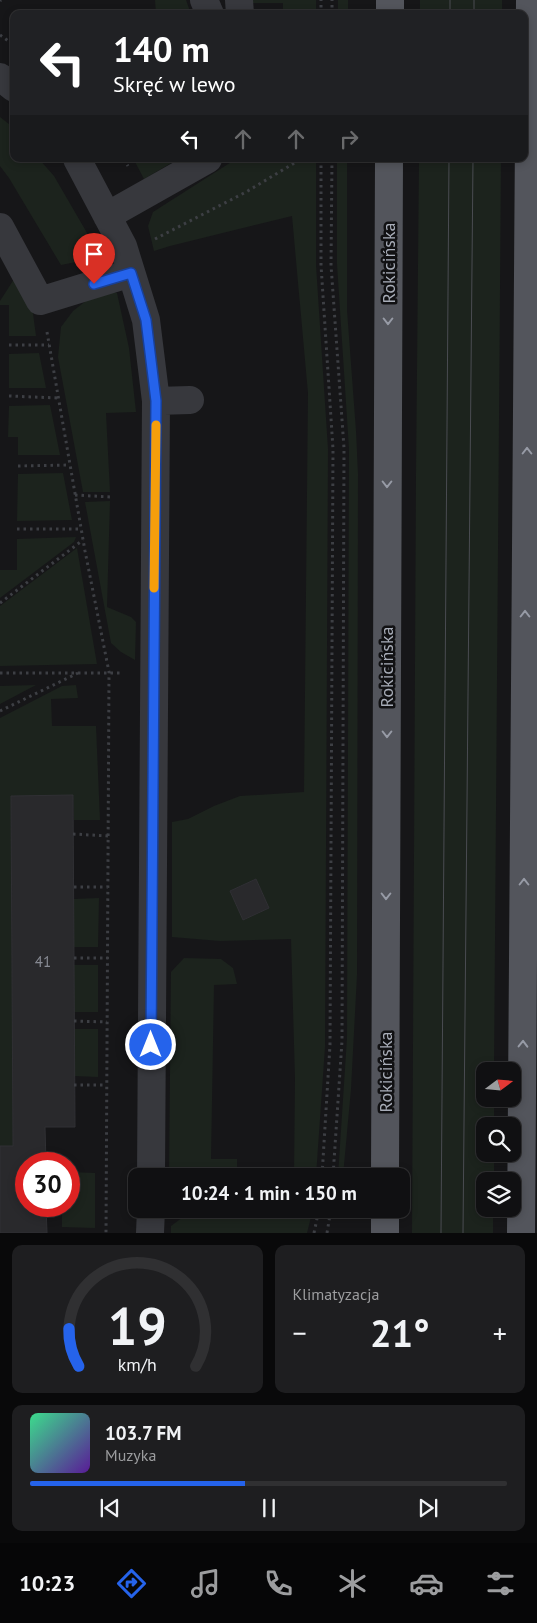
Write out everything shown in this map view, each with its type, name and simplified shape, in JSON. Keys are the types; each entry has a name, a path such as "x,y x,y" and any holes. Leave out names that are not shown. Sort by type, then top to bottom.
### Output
{"main road":[{"path":"521,1233 529,1151 525,685 530,0"},
{"name":"Rokicińska","path":"385,1168 389,162"},
{"path":"525,685 537,652"},
{"path":"385,1218 385,1233"}],"street":[{"path":"0,77 10,85"},
{"path":"79,162 122,246 131,273 146,320 156,401 151,1168"},
{"path":"107,216 203,162"},
{"path":"0,227 40,301 131,273"},
{"path":"156,401 190,400"},
{"path":"150,1218 150,1233"}],"path":[{"path":"152,241 246,192 296,162"},
{"path":"321,162 321,265 333,449 330,1045 322,1168"},
{"path":"332,162 331,265 344,448 342,1041 334,1168"},
{"path":"40,301 109,672 106,1233"},
{"path":"9,345 49,345"},
{"path":"9,396 58,398"},
{"path":"18,466 70,466"},
{"path":"75,496 110,496"},
{"path":"17,529 81,529"},
{"path":"0,603 83,540"},
{"path":"0,711 78,672"},
{"path":"0,673 109,672"},
{"path":"73,834 108,836"},
{"path":"74,887 108,888"},
{"path":"74,958 108,958"},
{"path":"74,1022 107,1022"},
{"path":"74,1085 106,1085"},
{"path":"314,1233 317,1218"},
{"path":"327,1233 330,1218"}],"shaded area":[{"path":"155,0 186,0 190,10 156,10"},
{"path":"253,0 316,0 316,10 283,10 283,3 253,3"},
{"path":"338,0 348,0 348,10 338,10"},
{"path":"420,0 502,0 502,10 420,10"},
{"path":"0,117 10,125 10,162 42,162 54,176 101,257 61,265 0,166"},
{"path":"135,162 173,162 144,179"},
{"path":"231,162 316,162 316,265 328,449 325,1047 317,1168 294,1168 295,1079 291,939 220,941 172,937 172,822 188,819 240,796 304,792 308,393 292,216 154,251 148,226 153,212","holes":["256,879 269,908 243,920 230,891"]},
{"path":"337,162 347,162 347,310 358,474 357,975 351,1089 344,1168 339,1168 347,1038 349,449 337,264"},
{"path":"419,162 501,162 494,1062 476,1062 476,1108 494,1108 494,1117 476,1117 476,1162 494,1162 494,1172 476,1172 476,1217 493,1217 493,1233 412,1233"},
{"path":"16,276 32,306 36,336 9,336 9,305 0,305 0,301"},
{"path":"107,291 117,293 129,348 136,412 106,413 110,492 83,492 58,357 61,327 73,311 91,297"},
{"path":"39,353 46,388 9,388 9,354"},
{"path":"50,405 60,455 18,455 18,437 8,437 9,406"},
{"path":"63,473 72,520 17,521 18,474"},
{"path":"110,501 107,607 131,617 136,622 135,660 121,652 111,643 85,502"},
{"path":"76,537 74,542 0,598 0,570 17,570 17,539"},
{"path":"77,548 97,664 0,666 0,606"},
{"path":"36,685 0,704 0,686"},
{"path":"76,685 78,698 51,699 52,726 96,726 100,820 74,820 73,795 11,796 13,1146 0,1146 0,718 62,686"},
{"path":"99,898 98,947 74,947 74,899"},
{"path":"184,958 221,959 233,968 237,984 214,985 211,1159 237,1159 237,1168 169,1168 171,972"},
{"path":"74,965 98,965 98,1012 74,1012"},
{"path":"74,1029 98,1029 98,1077 74,1076"},
{"path":"80,1172 95,1173 95,1228 62,1227 62,1217 80,1217"},
{"path":"182,1218 311,1218 307,1233 171,1233 171,1226"}],"building":[{"path":"73,795 75,1127 45,1127 46,1152 15,1152 15,1217 46,1217 47,1233 0,1233 0,1146 13,1146 11,796"},
{"path":"256,879 269,908 243,920 230,891"}],"tram line":[{"path":"450,0 450,10"},
{"path":"474,0 474,10"},
{"path":"441,1233 449,162"},
{"path":"463,1233 473,162"}],"slow traffic":[{"path":"154,588 156,425"}],"route":[{"path":"94,284 131,273 146,320 156,401 151,1045"}]}
